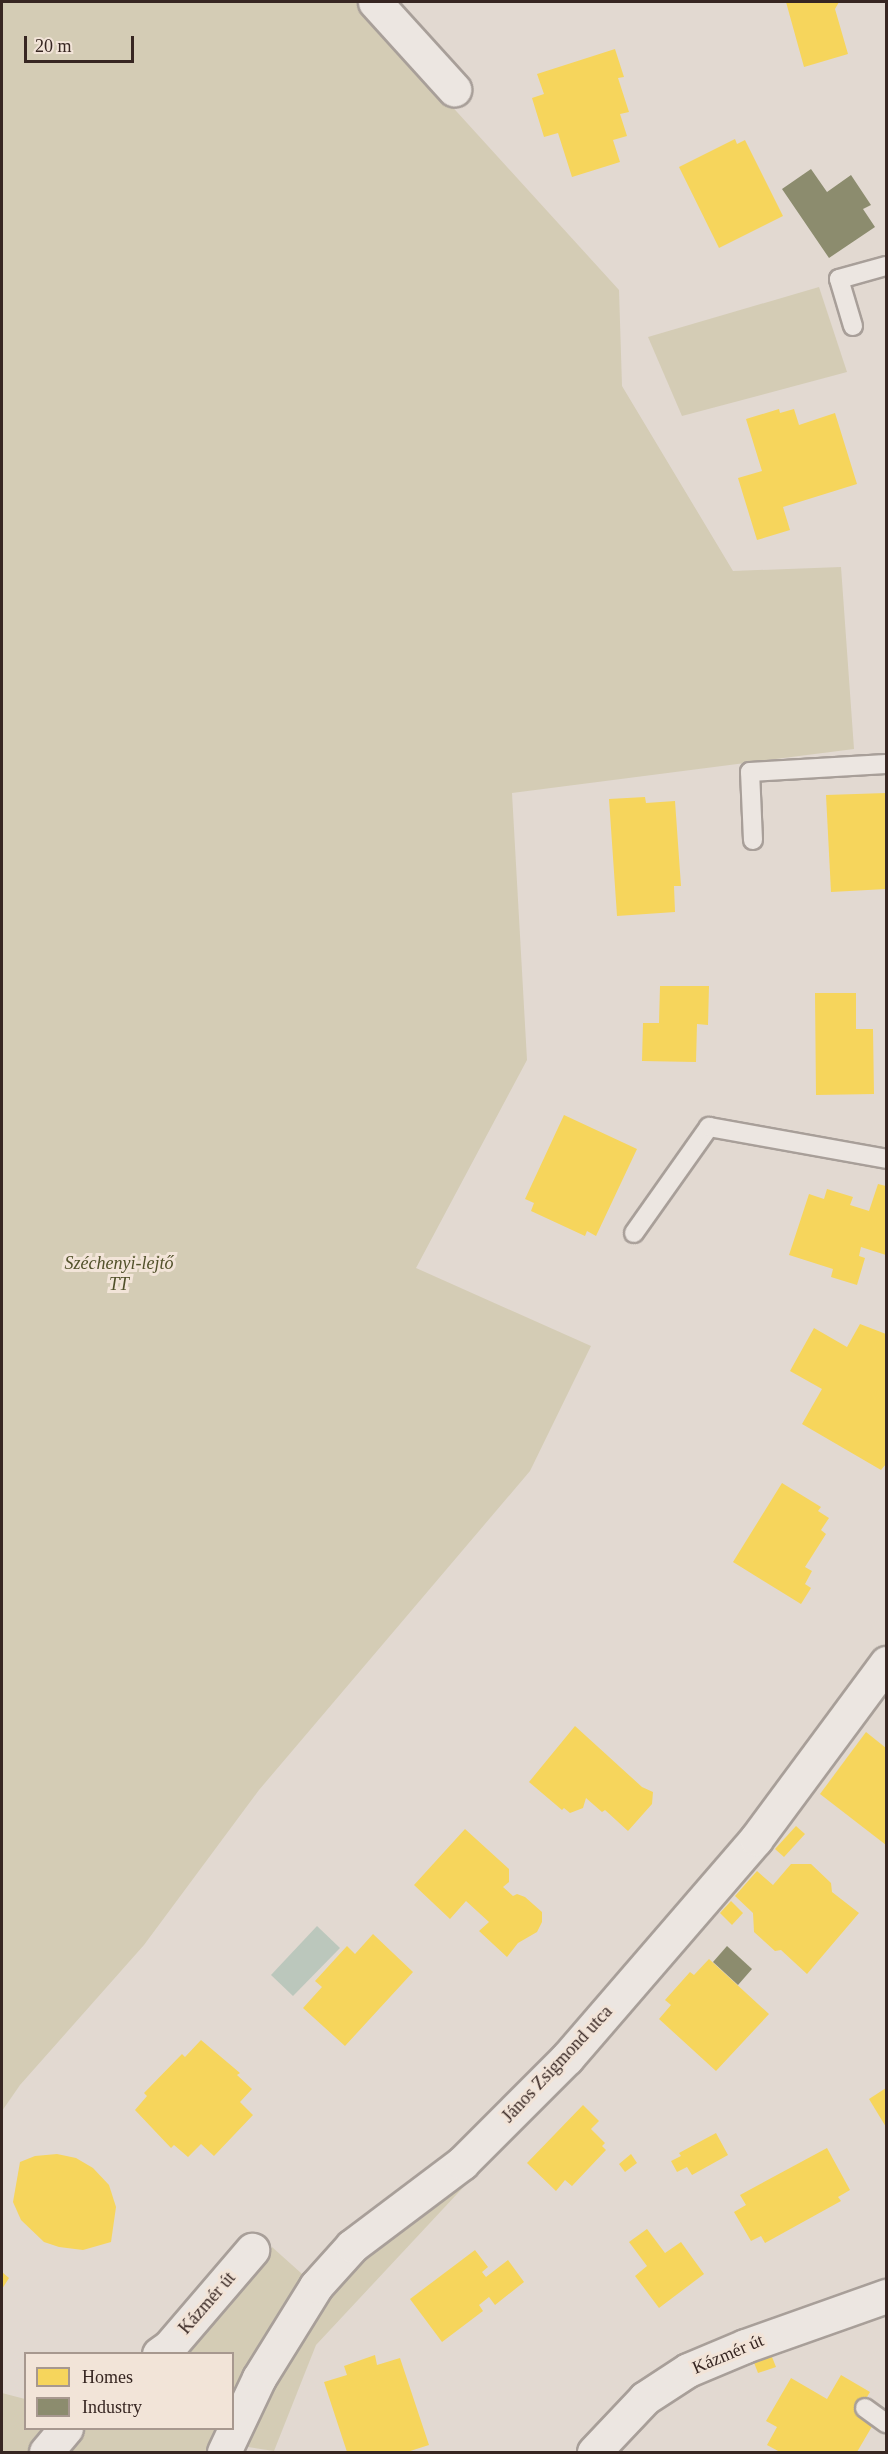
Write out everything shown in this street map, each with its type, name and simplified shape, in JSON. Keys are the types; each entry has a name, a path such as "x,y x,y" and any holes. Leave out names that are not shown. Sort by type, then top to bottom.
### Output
{"street":[{"path":"375,2 454,89"},
{"name":"János Zsigmond utca","path":"224,2452 259,2378 316,2286 352,2246 462,2163 567,2058 756,1839 886,1663"},
{"name":"Kázmér út","path":"162,2352 169,2347 252,2250"},
{"name":"Kázmér út","path":"594,2452 608,2434 645,2398 688,2370 745,2346 886,2296"},
{"path":"46,2452 64,2430"}],"lane":[{"path":"853,326 839,279 886,266"},
{"path":"753,840 750,772 886,764"},
{"path":"634,1233 709,1127 886,1159"},
{"path":"865,2408 886,2423"}],"green space":[{"name":"Széchenyi-lejtő TT","path":"2,2 357,2 619,290 622,386 733,571 841,567 854,749 512,793 527,1060 416,1268 591,1346 530,1471 259,1790 144,1945 20,2085 2,2111"},
{"path":"819,287 847,372 682,416 648,337"},
{"path":"477,2159 485,2164 316,2345 274,2451 242,2446 321,2289"},
{"path":"272,2247 311,2282 234,2413 234,2352 174,2352"},
{"path":"2,2393 24,2399 24,2430 225,2430 231,2452 2,2452"}],"shaded area":[{"path":"317,1926 340,1948 293,1996 271,1975"}],"building: Homes":[{"path":"786,2 839,2 835,9 848,54 804,67"},
{"path":"615,49 624,77 618,78 629,112 620,114 627,136 613,140 620,162 572,177 558,133 544,137 532,98 544,94 537,74"},
{"path":"735,139 737,144 745,140 783,216 719,248 679,167"},
{"path":"779,409 780,413 794,409 799,425 835,413 857,484 783,507 790,530 757,540 738,478 762,471 746,419"},
{"path":"886,793 886,889 831,892 826,795"},
{"path":"645,797 646,803 675,801 681,886 674,886 675,912 617,916 609,799"},
{"path":"660,986 709,986 708,1025 697,1024 696,1062 642,1061 643,1023 659,1023"},
{"path":"815,993 856,993 856,1029 873,1029 874,1094 816,1095"},
{"path":"564,1115 637,1149 596,1236 587,1231 585,1236 531,1211 534,1203 525,1199"},
{"path":"878,1184 886,1186 886,1255 861,1247 859,1256 865,1258 857,1285 831,1277 833,1269 789,1255 809,1194 824,1199 827,1189 853,1197 850,1205 869,1211"},
{"path":"860,1324 886,1334 886,1464 881,1470 802,1424 822,1389 790,1371 814,1328 847,1347"},
{"path":"782,1483 821,1507 818,1511 829,1518 821,1530 826,1534 805,1567 812,1571 805,1584 811,1588 801,1604 733,1562"},
{"path":"575,1726 642,1787 653,1792 652,1804 628,1831 605,1810 602,1812 586,1798 583,1808 570,1813 564,1808 562,1810 529,1782"},
{"path":"866,1732 886,1748 886,1845 820,1794"},
{"path":"796,1826 805,1834 784,1857 775,1849"},
{"path":"465,1829 509,1869 509,1882 503,1887 513,1896 517,1894 525,1897 542,1912 542,1922 537,1932 518,1943 507,1957 479,1931 489,1922 466,1901 450,1919 414,1885"},
{"path":"791,1864 811,1864 831,1883 832,1892 859,1913 807,1974 781,1950 775,1951 754,1932 753,1913 735,1896 757,1871 773,1885"},
{"path":"731,1901 743,1913 732,1925 720,1913"},
{"path":"373,1934 413,1972 345,2046 303,2008 322,1987 315,1981 347,1946 355,1954"},
{"path":"709,1959 769,2014 716,2071 659,2019 671,2005 665,2000 690,1972 694,1975"},
{"path":"201,2040 240,2073 237,2075 252,2089 240,2102 253,2115 214,2156 201,2144 188,2157 174,2145 171,2148 135,2110 147,2096 144,2093 182,2054 185,2057"},
{"path":"886,2088 886,2127 869,2099"},
{"path":"583,2105 599,2121 591,2129 605,2143 602,2146 606,2150 572,2186 565,2180 556,2191 527,2163"},
{"path":"716,2133 728,2155 692,2175 687,2167 677,2172 671,2161 681,2156 679,2153"},
{"path":"827,2148 850,2190 838,2197 841,2201 765,2243 761,2236 751,2241 734,2212 746,2205 740,2195"},
{"path":"57,2154 76,2158 93,2168 109,2185 116,2207 111,2242 83,2250 59,2247 44,2242 21,2220 13,2202 20,2162 35,2156"},
{"path":"631,2154 637,2163 625,2172 619,2164"},
{"path":"647,2229 665,2253 681,2242 704,2274 659,2308 635,2276 647,2266 629,2242"},
{"path":"475,2250 488,2267 482,2272 486,2277 508,2260 524,2282 495,2305 489,2297 479,2305 483,2311 442,2342 410,2299"},
{"path":"2,2272 9,2278 2,2289"},
{"path":"770,2352 776,2367 758,2373 753,2360"},
{"path":"375,2355 377,2365 400,2358 429,2445 407,2452 347,2452 324,2382 347,2375 344,2366"},
{"path":"841,2375 870,2392 857,2413 874,2423 857,2452 780,2452 767,2445 777,2427 766,2421 791,2378 827,2399"}],"building: Industry":[{"path":"811,169 827,192 851,175 871,205 863,209 875,227 829,258 782,189"},
{"path":"727,1946 752,1969 738,1985 713,1962"}]}
